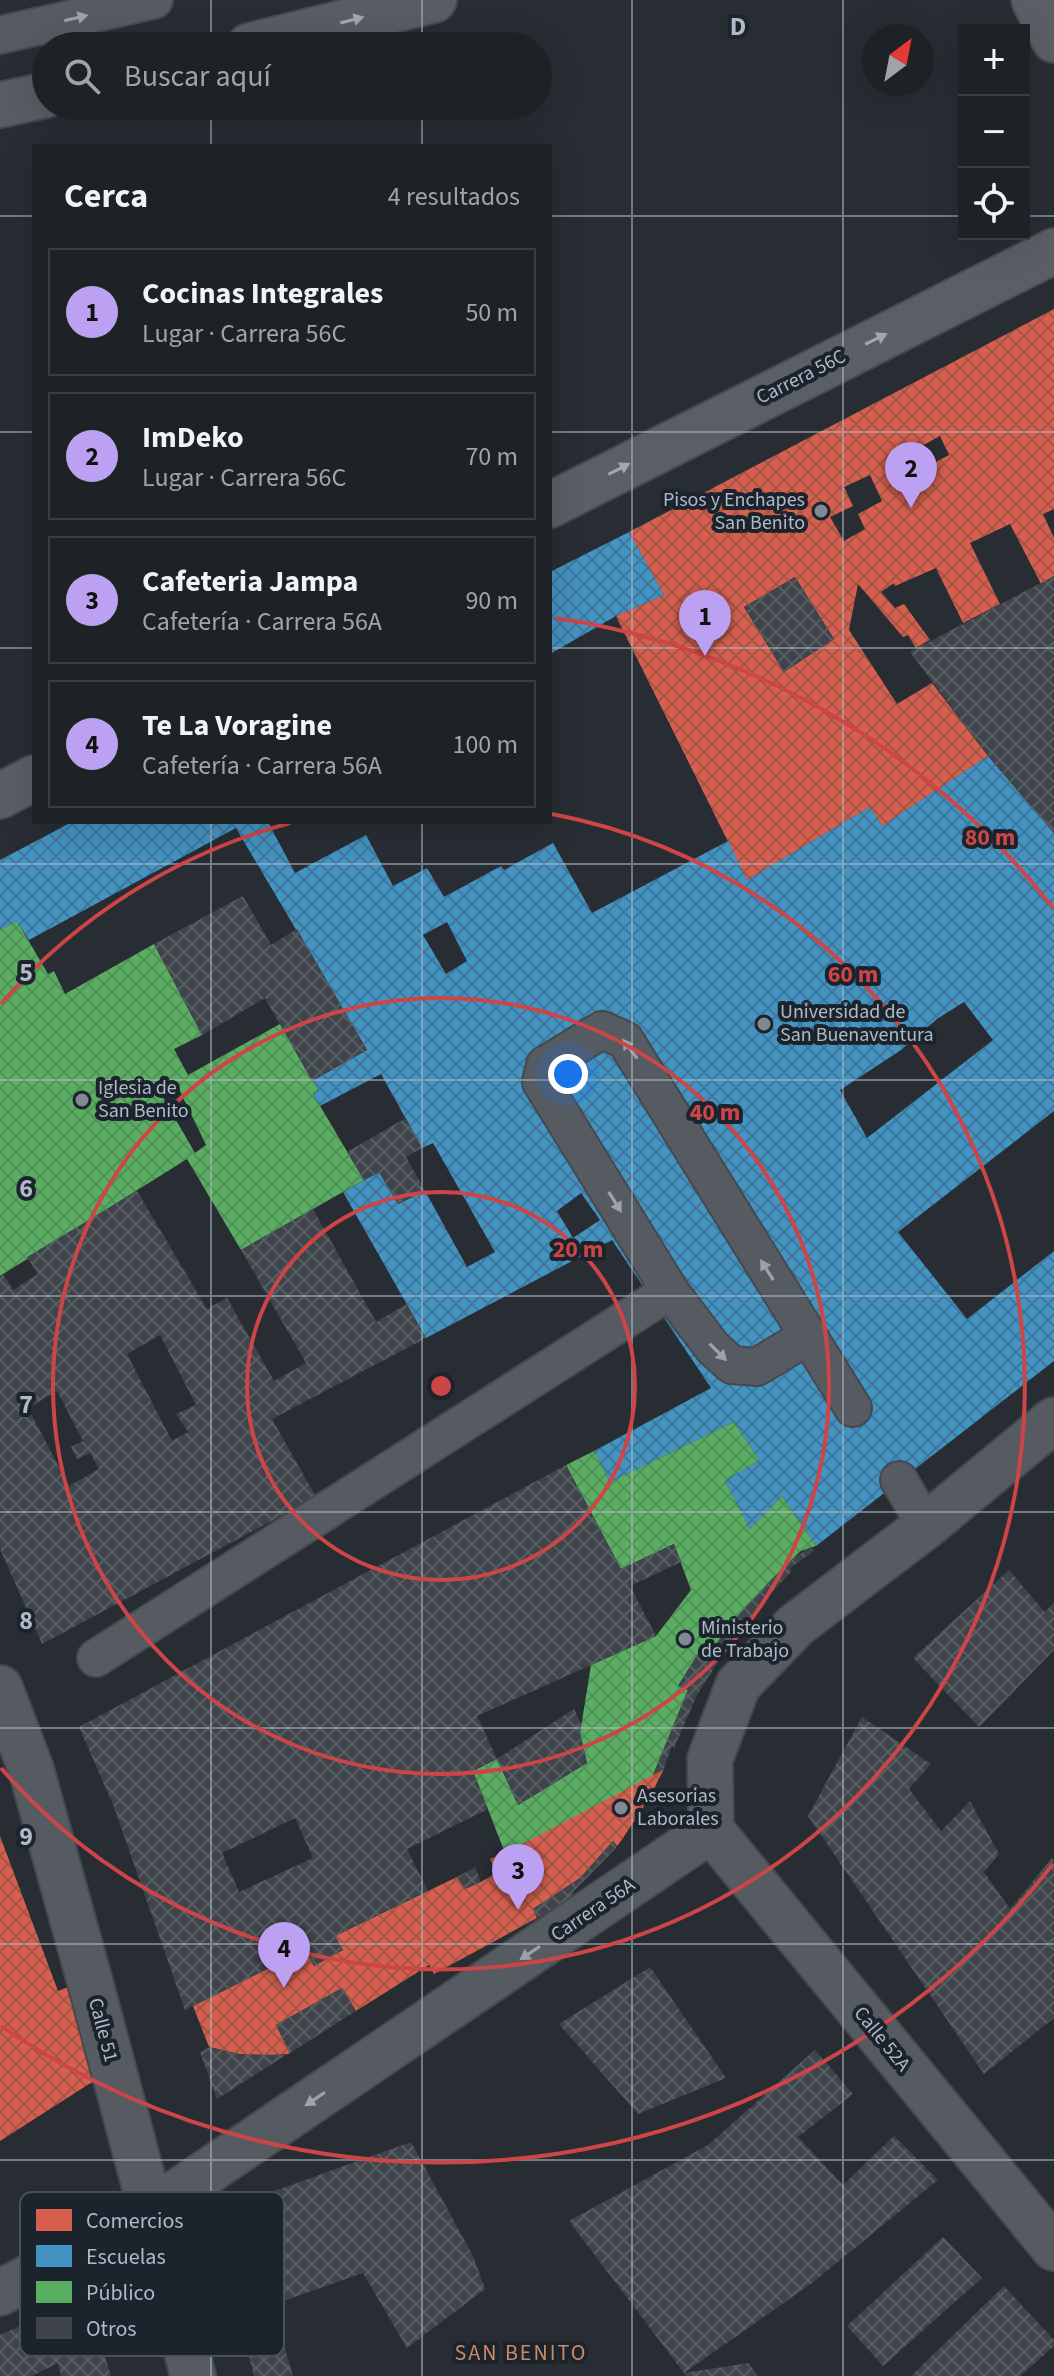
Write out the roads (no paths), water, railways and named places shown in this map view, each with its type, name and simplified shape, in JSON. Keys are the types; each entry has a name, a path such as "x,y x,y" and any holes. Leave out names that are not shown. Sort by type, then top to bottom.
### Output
{"main road":[{"path":"305,32 434,0"},
{"path":"0,105 32,98"}],"street":[{"path":"1034,0 1054,40"},
{"name":"Carrera 56C","path":"552,504 1054,251"},
{"path":"0,796 32,779"},
{"path":"711,1830 710,1759 738,1685 796,1625 926,1526 1054,1420"},
{"name":"Calle 51","path":"0,1688 31,1769 146,2192"},
{"name":"Carrera 56A","path":"178,2192 711,1830"},
{"name":"Calle 52A","path":"711,1830 1054,2248"},
{"name":"Carrera 56A","path":"0,2293 20,2282"},
{"name":"Calle 51","path":"188,2356 193,2376"}],"lane":[{"path":"0,35 154,0"},
{"path":"808,1336 757,1367 732,1365 713,1348 670,1291 541,1082 545,1065 602,1030 625,1040 853,1408"},
{"path":"96,1658 670,1291"},
{"path":"899,1480 926,1526"}],"place":[{"name":"ImDeko","path":"911,508"},
{"name":"Pisos y Enchapes San Benito","path":"821,511"},
{"name":"Cocinas Integrales","path":"705,656"},
{"name":"Universidad de San Buenaventura","path":"764,1024"},
{"name":"Iglesia de San Benito","path":"82,1100"},
{"name":"Ministerio de Trabajo","path":"685,1639"},
{"name":"Asesorias Laborales","path":"621,1808"},
{"name":"Cafeteria Jampa","path":"518,1910"},
{"name":"Te La Voragine","path":"284,1988"}],"district":[{"name":"SAN BENITO","path":"521,2353"}]}
